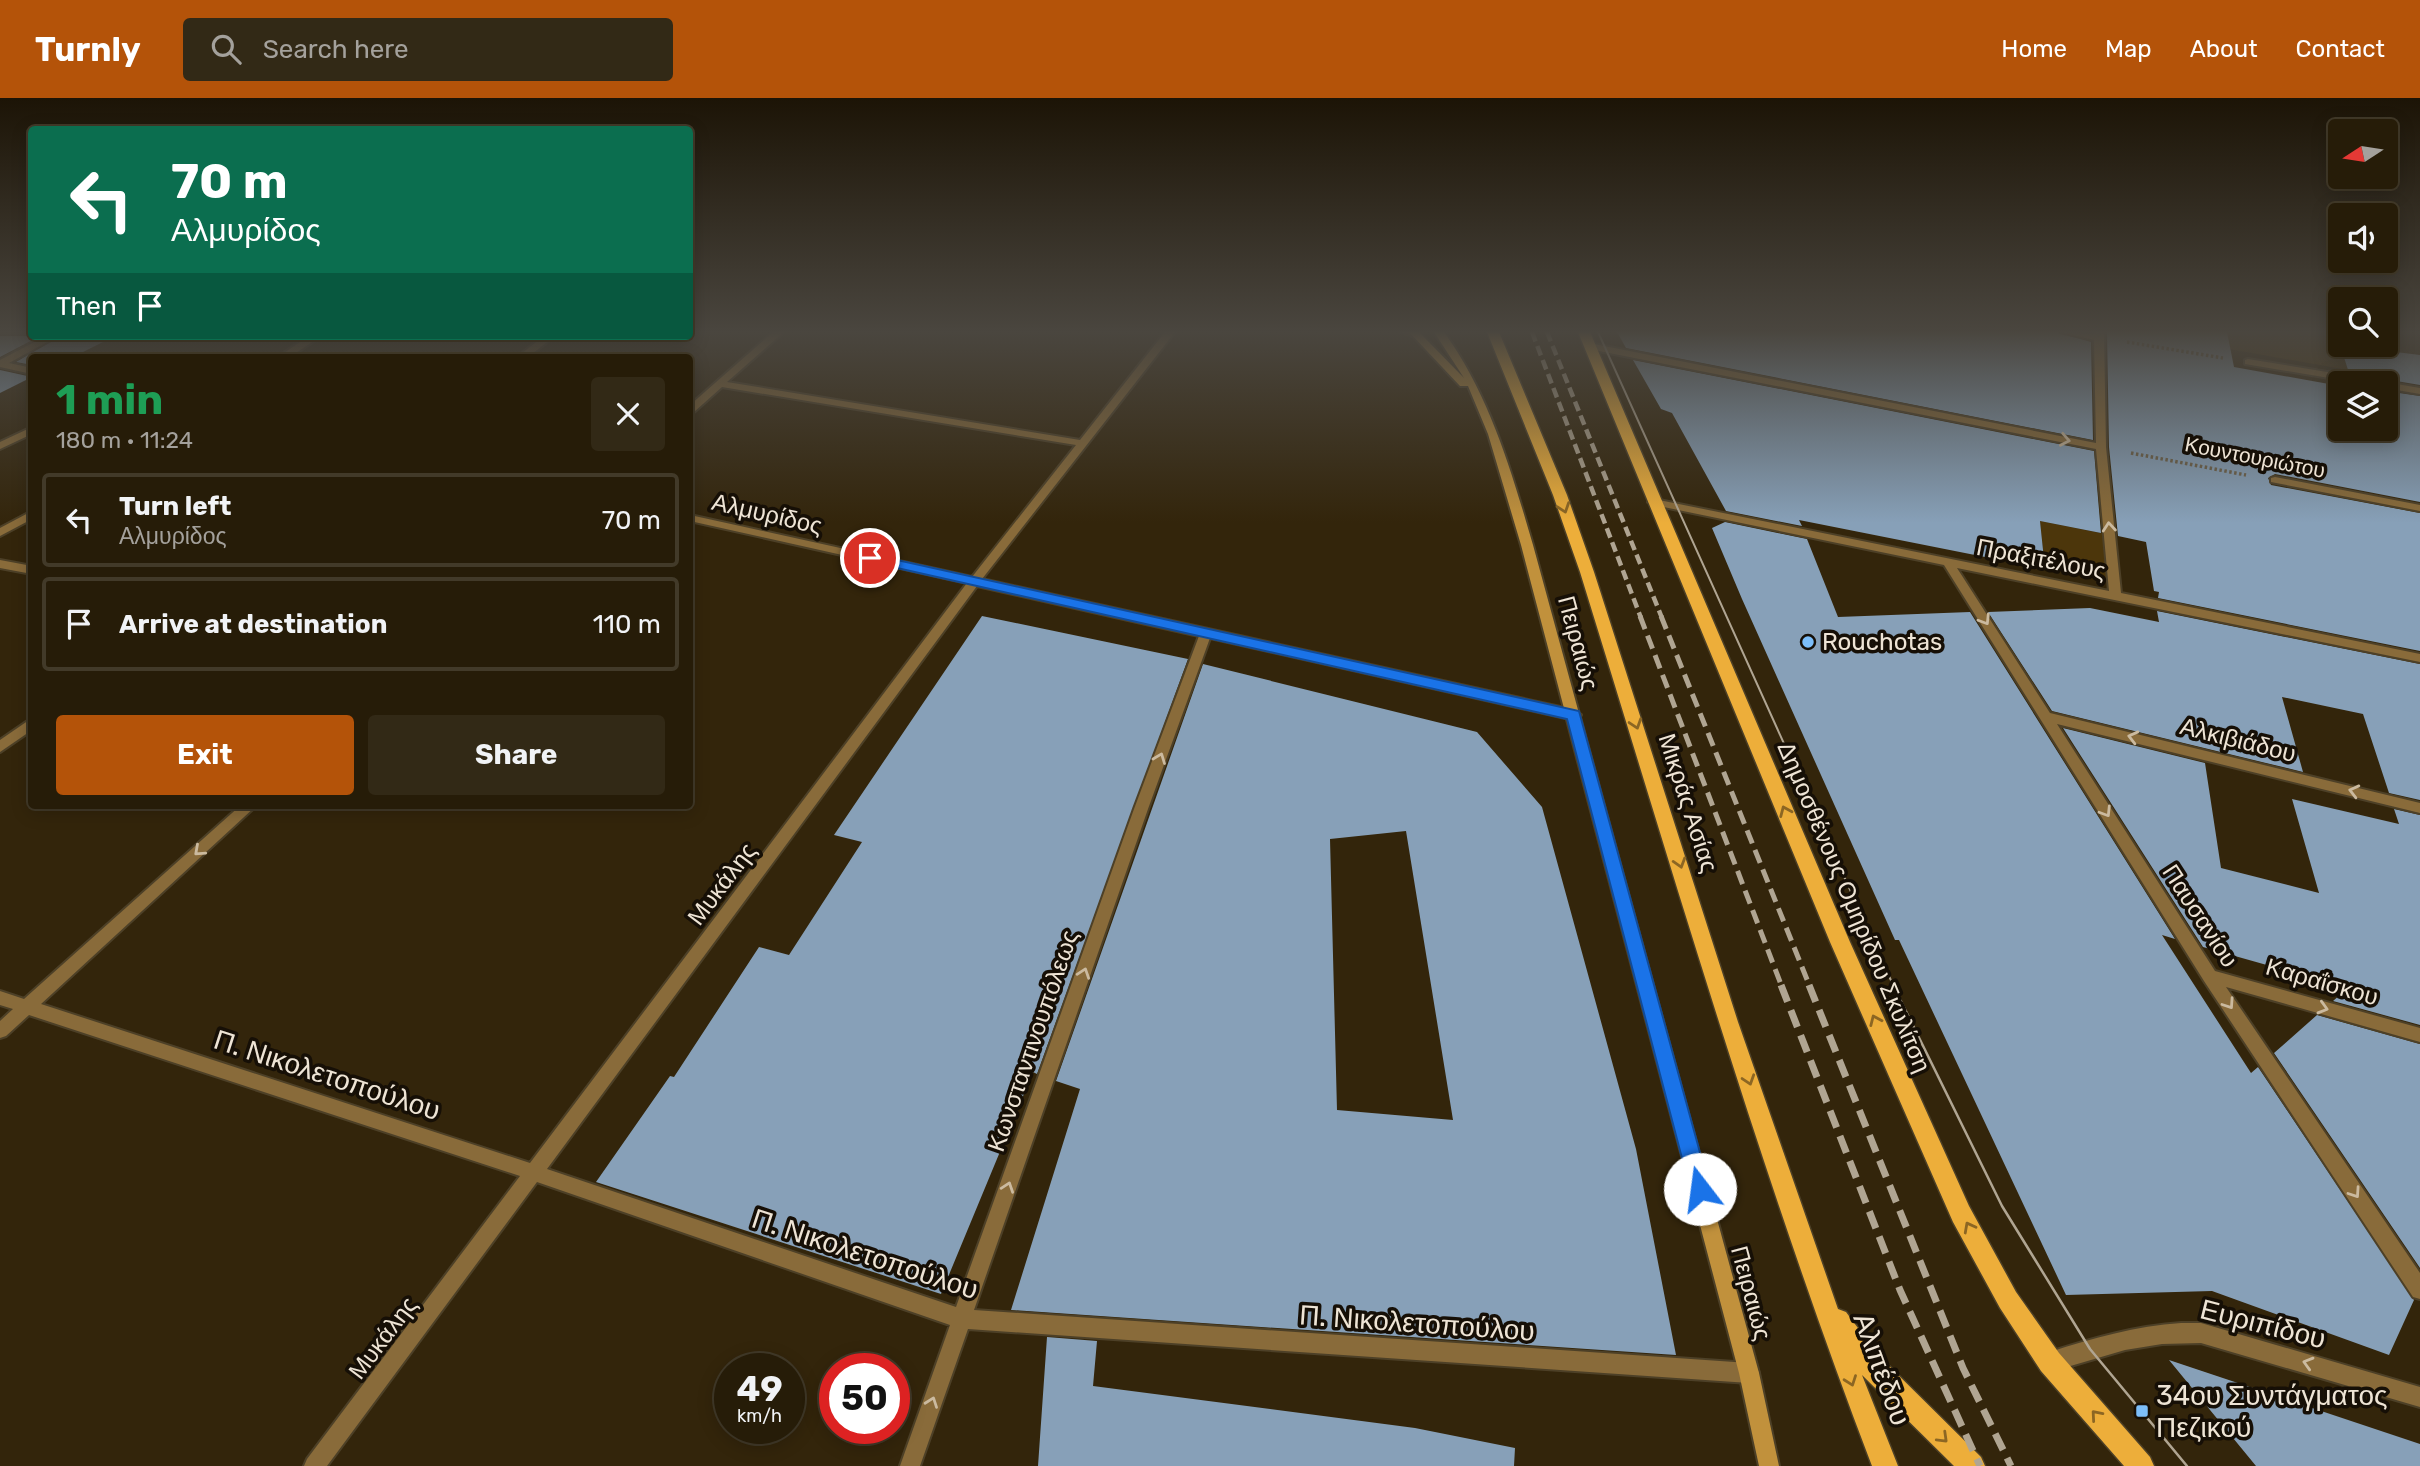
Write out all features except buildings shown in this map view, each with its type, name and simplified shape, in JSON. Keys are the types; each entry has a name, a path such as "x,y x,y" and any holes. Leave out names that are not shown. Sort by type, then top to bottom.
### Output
{"main road":[{"name":"Πειραιώς","path":"1472,396 1479,405"},
{"name":"Πειραιώς","path":"1475,396 1504,466 1574,715 1749,1373 1769,1466"},
{"name":"Μικράς Ασίας","path":"1519,396 1560,495 1820,1294"},
{"name":"Δημοσθένους Ομηρίδου Σκυλίτση","path":"1610,396 1840,942 1961,1214 2008,1300 2050,1363 2141,1466"},
{"name":"Αλιπέδου","path":"1820,1294 1885,1466"},
{"path":"1820,1294 1845,1335 1869,1363 1972,1466"}],"street":[{"path":"792,396 1082,443"},
{"name":"Μυκάλης","path":"314,1466 974,582 1119,396"},
{"path":"1857,396 2101,447"},
{"path":"2100,396 2101,447 2115,595"},
{"path":"0,446 28,432"},
{"name":"Κουντουριώτου","path":"2275,480 2420,508"},
{"name":"Πραξιτέλους","path":"1654,502 2420,658"},
{"path":"0,533 28,516"},
{"name":"Αλμυρίδος","path":"693,519 1574,715"},
{"name":"Παυσανίου","path":"1948,562 2210,976 2420,1290"},
{"path":"0,564 28,569"},
{"name":"Κωνσταντινουπόλεως","path":"909,1466 1141,809 1206,633"},
{"name":"Αλκιβιάδου","path":"2045,716 2420,807"},
{"path":"0,747 28,726"},
{"path":"0,1031 246,809"},
{"name":"Καραΐσκου","path":"2210,976 2420,1035"},
{"name":"Π. Νικολετοπούλου","path":"0,998 535,1173 962,1319 1749,1373"},
{"name":"Ευριπίδου","path":"2050,1363 2111,1342 2173,1332 2201,1333 2420,1397"}],"path":[{"name":"Κουντουριώτου","path":"2101,447 2275,480"}],"shaded area":[{"path":"2040,521 2105,534 2111,582 2045,569"}],"tram line":[{"path":"1627,396 1894,987"},
{"path":"1893,985 2002,1206 2090,1349 2187,1466"}],"railway":[{"path":"1556,396 1641,618"},
{"path":"1573,396 1662,618"},
{"path":"1640,616 1782,987"},
{"path":"1661,616 1810,987"},
{"path":"1781,985 1900,1290 1980,1466"},
{"path":"1809,985 1963,1368 2011,1466"}],"place":[{"name":"Rouchotas","path":"1808,642"},
{"name":"34ου Συντάγματος Πεζικού","path":"2142,1411"}],"route":[{"path":"870,558 1574,715 1700,1189"}]}
